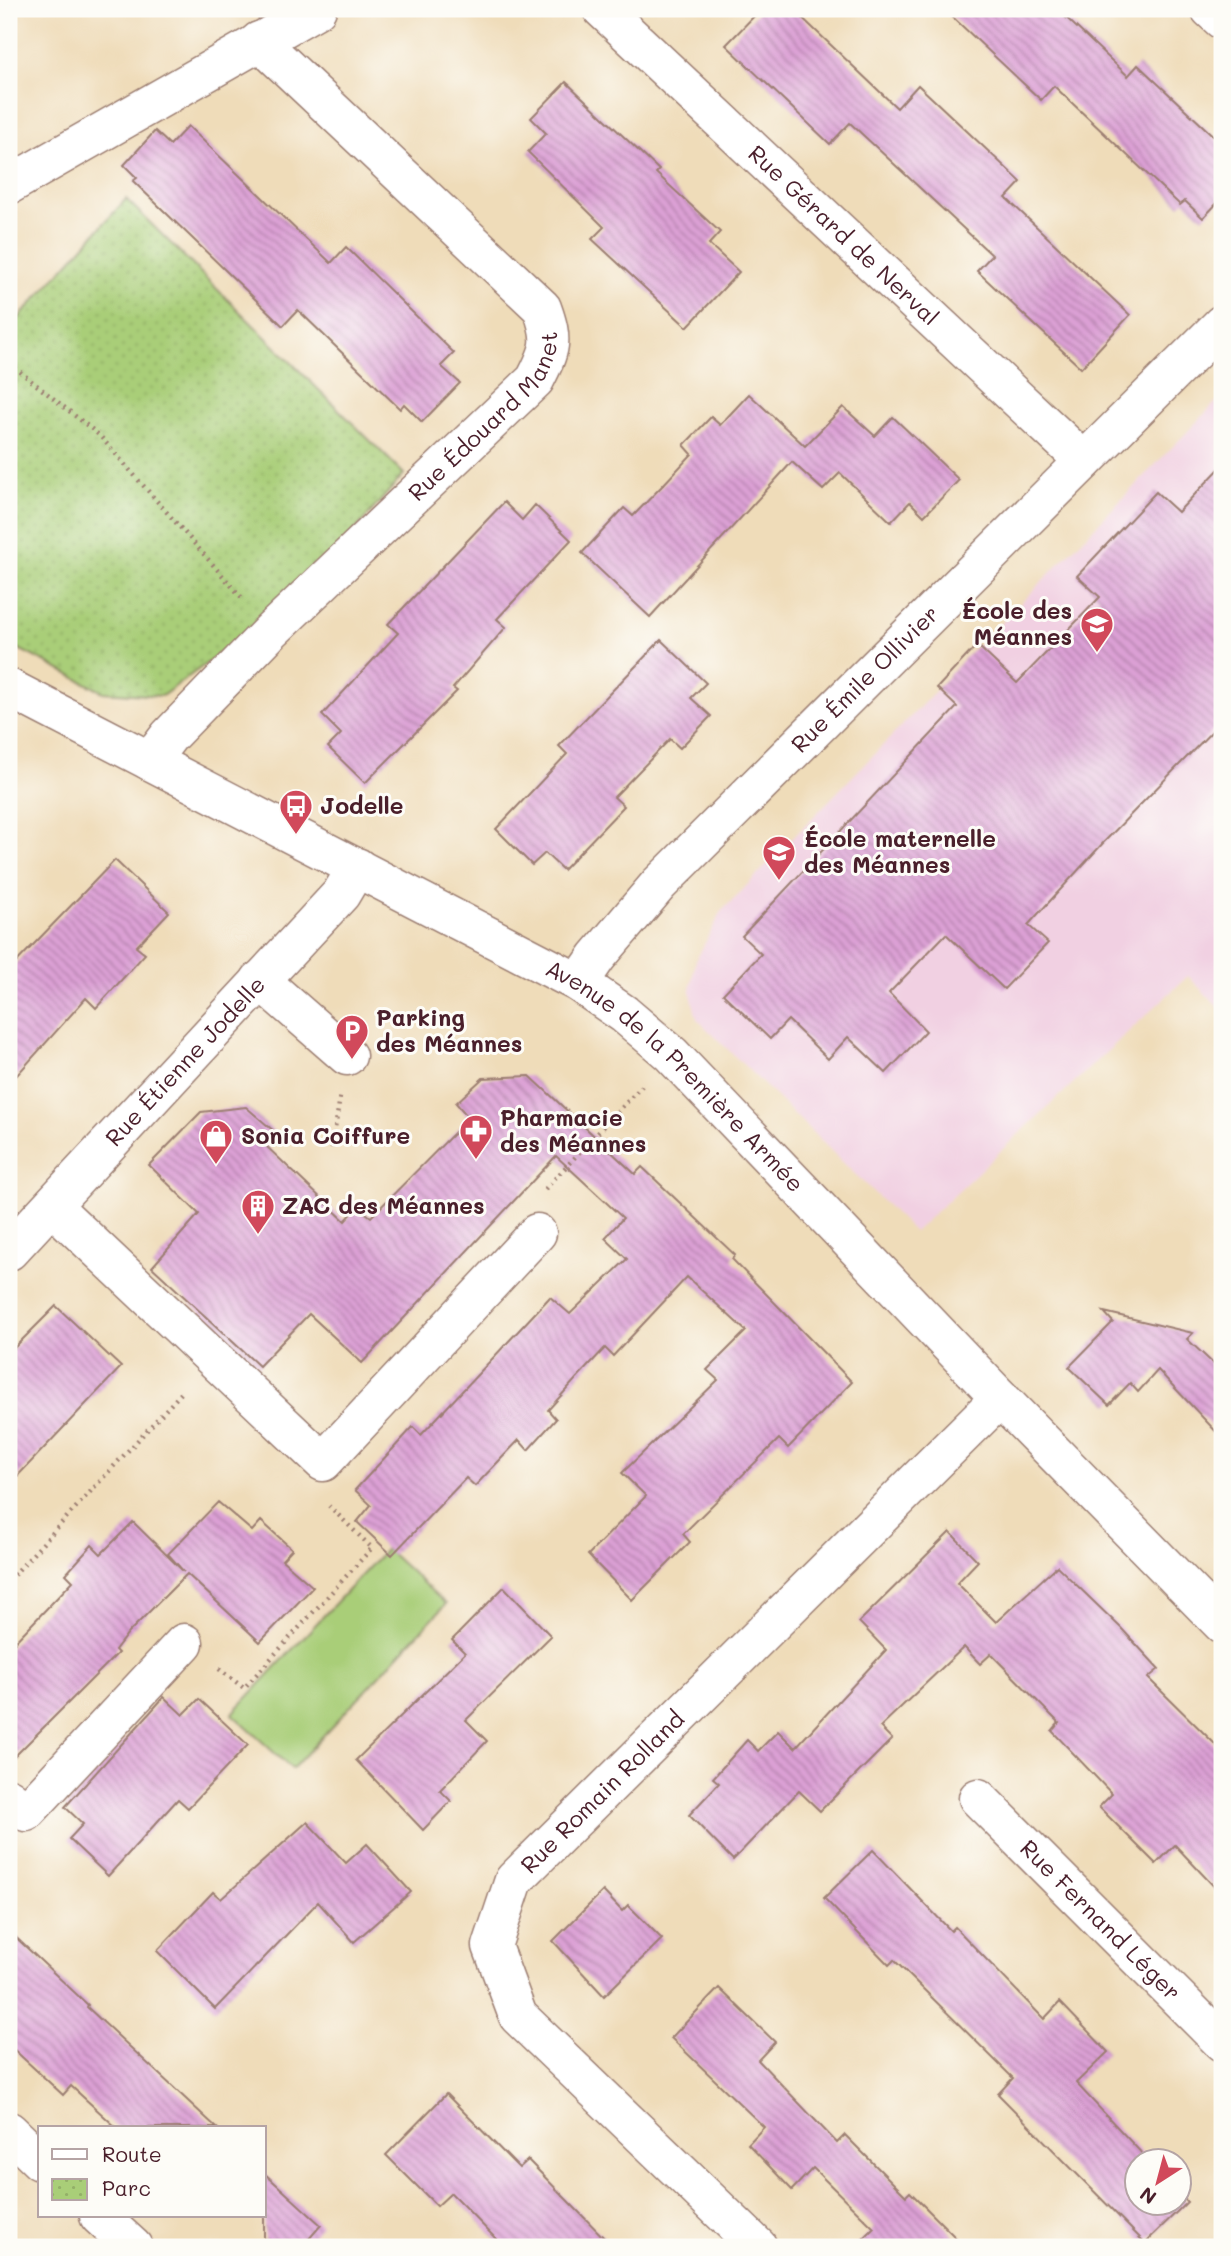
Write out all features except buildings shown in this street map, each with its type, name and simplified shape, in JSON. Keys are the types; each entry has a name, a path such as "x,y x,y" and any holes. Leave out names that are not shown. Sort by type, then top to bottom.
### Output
{"street":[{"path":"9,185 317,9"},
{"name":"Rue Gérard de Nerval","path":"602,9 1084,461"},
{"path":"1210,9 1222,20"},
{"name":"Rue Édouard Manet","path":"150,761 169,736 271,631 535,380 547,356 551,333 542,308 259,41"},
{"name":"Rue Émile Ollivier","path":"579,983 597,957 659,884 1222,324"},
{"name":"Avenue de la Première Armée","path":"9,688 579,983 624,1014 671,1054 1000,1398 1222,1623"},
{"name":"Rue Étienne Jodelle","path":"9,1251 341,894 357,867"},
{"path":"260,980 347,1056"},
{"path":"52,1206 323,1462 537,1233"},
{"name":"Rue Romain Rolland","path":"758,2247 518,2016 492,1946 514,1880 1000,1398"},
{"path":"9,1798 26,1812 184,1643"},
{"name":"Rue Fernand Léger","path":"978,1798 1222,2042"},
{"path":"9,2131 38,2159"},
{"path":"101,2218 133,2247"}],"path":[{"path":"9,363 99,435 271,631"},
{"path":"537,1233 542,1192 671,1054"},
{"path":"9,1580 213,1358"},
{"path":"184,1643 244,1688 372,1548 316,1493 323,1462"}],"shaded area":[{"name":"École des Méannes","path":"1222,396 1222,1011 1188,976 914,1232 697,1019 690,990 696,960 722,911"}],"green space":[{"path":"126,199 404,474 296,598 162,696 103,692 9,644 9,329"},
{"path":"386,1549 446,1604 292,1769 232,1714"}],"place":[{"name":"École des Méannes","path":"1097,654"},
{"name":"Jodelle","path":"296,836"},
{"name":"École maternelle des Méannes","path":"779,882"},
{"name":"Parking des Méannes","path":"352,1061"},
{"name":"Pharmacie des Méannes","path":"476,1161"},
{"name":"Sonia Coiffure","path":"216,1166"},
{"name":"ZAC des Méannes","path":"258,1236"}]}
